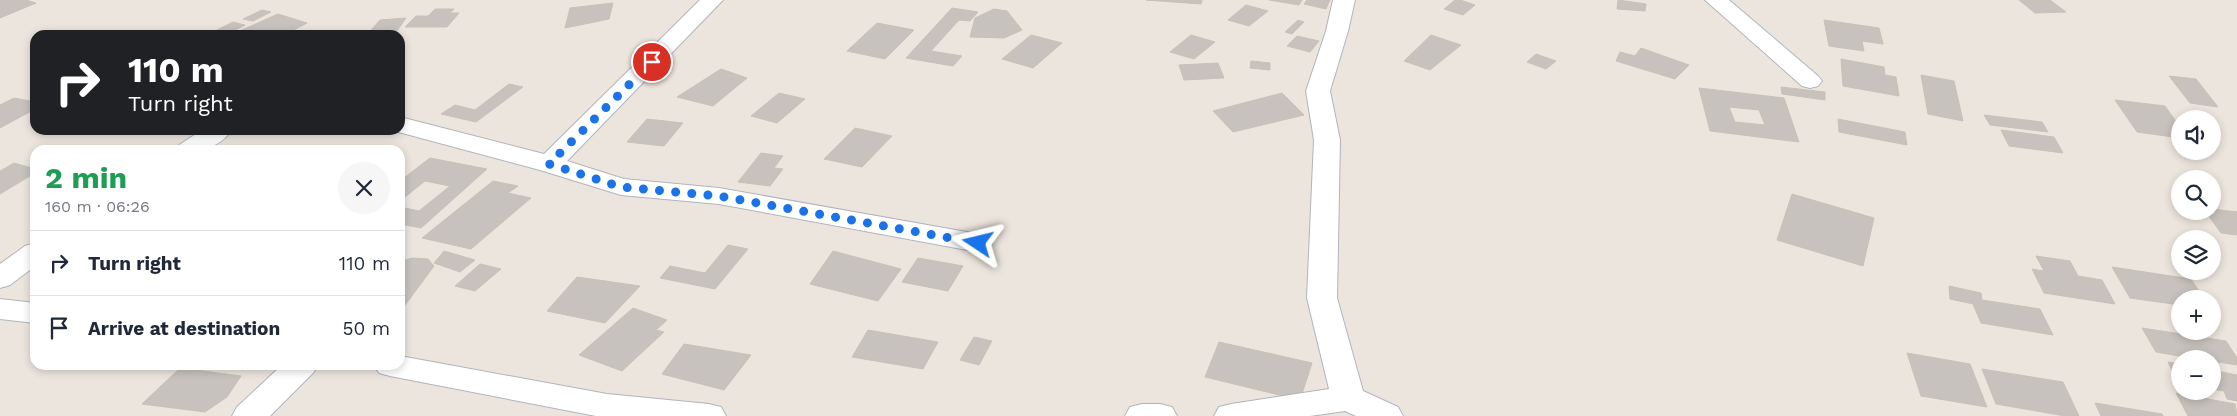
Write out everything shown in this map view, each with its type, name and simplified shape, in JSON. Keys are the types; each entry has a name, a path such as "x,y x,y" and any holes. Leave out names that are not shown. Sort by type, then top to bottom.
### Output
{"street":[{"path":"549,164 712,0"},
{"path":"1344,0 1337,31 1318,91 1327,140 1322,298 1348,398"},
{"path":"1716,0 1810,81"},
{"path":"405,126 549,164 621,187 719,196 978,243"},
{"path":"196,145 211,135"},
{"path":"0,278 30,256"},
{"path":"0,309 30,313"},
{"path":"405,368 607,406 709,416"},
{"path":"249,416 297,370"},
{"path":"1231,416 1348,398 1386,416"},
{"path":"1142,416 1160,416"}],"building":[{"path":"0,0 26,0 36,3 0,18"},
{"path":"1146,0 1202,0 1201,4"},
{"path":"1269,0 1302,0 1299,5"},
{"path":"1307,0 1330,0 1326,9 1304,4"},
{"path":"1455,0 1475,5 1463,15 1444,9"},
{"path":"1618,0 1646,4 1645,11 1617,9"},
{"path":"2019,0 2050,0 2066,12 2035,13"},
{"path":"613,3 609,19 565,28 570,8"},
{"path":"1246,5 1268,11 1249,26 1228,20"},
{"path":"952,8 978,12 970,21 959,20 931,51 962,56 953,66 906,58"},
{"path":"435,9 454,9 450,13 459,13 447,27 405,27 416,16 428,16"},
{"path":"994,9 1007,11 1022,30 1004,38 970,37 975,18"},
{"path":"262,10 271,12 253,21 243,19"},
{"path":"278,14 307,23 294,30 242,30"},
{"path":"406,18 398,30 371,30 380,20"},
{"path":"1298,20 1304,22 1292,34 1285,32"},
{"path":"1824,20 1879,28 1883,44 1862,41 1864,51 1829,46"},
{"path":"233,22 245,25 236,30 217,30"},
{"path":"877,23 914,30 885,59 847,51"},
{"path":"1031,35 1062,43 1033,68 1002,59"},
{"path":"1191,35 1215,42 1194,59 1170,52"},
{"path":"1431,35 1461,45 1430,70 1404,61"},
{"path":"1297,36 1319,41 1310,52 1287,46"},
{"path":"1641,48 1689,65 1675,79 1616,61 1620,52 1635,56"},
{"path":"1536,54 1556,61 1546,69 1527,62"},
{"path":"1841,59 1884,67 1885,75 1896,77 1899,96 1843,86"},
{"path":"1251,61 1270,63 1270,70 1250,68"},
{"path":"1218,63 1224,78 1184,80 1179,65"},
{"path":"721,69 747,78 713,106 677,97"},
{"path":"1921,75 1954,81 1963,121 1928,114"},
{"path":"2169,76 2196,79 2218,107 2190,103"},
{"path":"509,84 523,87 476,122 441,114 455,105 475,110"},
{"path":"1781,87 1825,92 1825,100 1782,94"},
{"path":"1699,88 1784,98 1799,142 1710,131","holes":["1729,107 1759,110 1765,125 1735,122"]},
{"path":"779,93 805,99 777,123 751,116"},
{"path":"1282,93 1304,115 1233,132 1213,111"},
{"path":"14,98 30,101 30,112 0,128 0,105"},
{"path":"2115,100 2165,106 2171,114 2171,137 2137,132"},
{"path":"1984,115 2042,122 2048,132 1990,125"},
{"path":"647,119 683,123 664,146 627,142"},
{"path":"1838,119 1905,132 1907,145 1839,132"},
{"path":"855,128 892,136 862,167 824,159"},
{"path":"2001,130 2054,137 2063,153 2009,146"},
{"path":"761,153 783,156 774,168 783,169 770,186 738,182"},
{"path":"430,158 487,169 421,228 405,225 405,208 419,211 450,186 425,181 405,197 405,177"},
{"path":"14,163 30,168 30,176 0,194 0,171"},
{"path":"493,181 518,186 508,193 531,198 471,249 422,238"},
{"path":"1792,194 1874,218 1863,266 1777,240"},
{"path":"2221,210 2237,212 2237,235 2221,233 2221,230 2219,230 2212,220 2221,220"},
{"path":"728,245 748,249 715,289 660,278 670,266 705,273"},
{"path":"444,251 475,260 460,272 434,263"},
{"path":"833,251 901,269 878,301 810,284"},
{"path":"2036,256 2070,261 2078,276 2102,280 2115,304 2044,293 2032,269 2044,271"},
{"path":"413,258 428,259 434,266 405,305 405,260"},
{"path":"918,258 963,266 948,291 902,282"},
{"path":"480,264 501,269 475,291 455,286"},
{"path":"2112,267 2171,276 2171,280 2192,280 2198,290 2171,290 2171,304 2130,298"},
{"path":"577,277 640,286 605,323 547,311"},
{"path":"1949,286 1981,293 1982,300 2040,309 2053,335 1981,323 1973,304 1950,299"},
{"path":"633,308 667,320 656,330 664,332 622,371 579,355"},
{"path":"2142,328 2171,332 2171,340 2226,341 2237,358 2237,365 2221,362 2221,350 2171,350 2171,355 2156,352"},
{"path":"868,330 938,342 923,369 852,357"},
{"path":"974,337 992,341 979,365 960,360"},
{"path":"1219,342 1312,363 1300,400 1205,377"},
{"path":"684,344 751,355 724,390 662,374"},
{"path":"1907,353 1970,364 1987,407 1921,396"},
{"path":"1982,369 2063,382 2079,416 2065,416 1996,404"},
{"path":"178,370 195,370 241,376 227,397 205,412 142,404"},
{"path":"2221,372 2237,375 2237,401 2227,399 2224,391 2221,390"},
{"path":"2180,400 2214,400 2235,404 2237,416 2188,416"},
{"path":"2095,403 2162,414 2163,416 2101,416"}],"route":[{"path":"652,62 607,109 549,164 621,187 719,196 857,223 978,243"}]}
